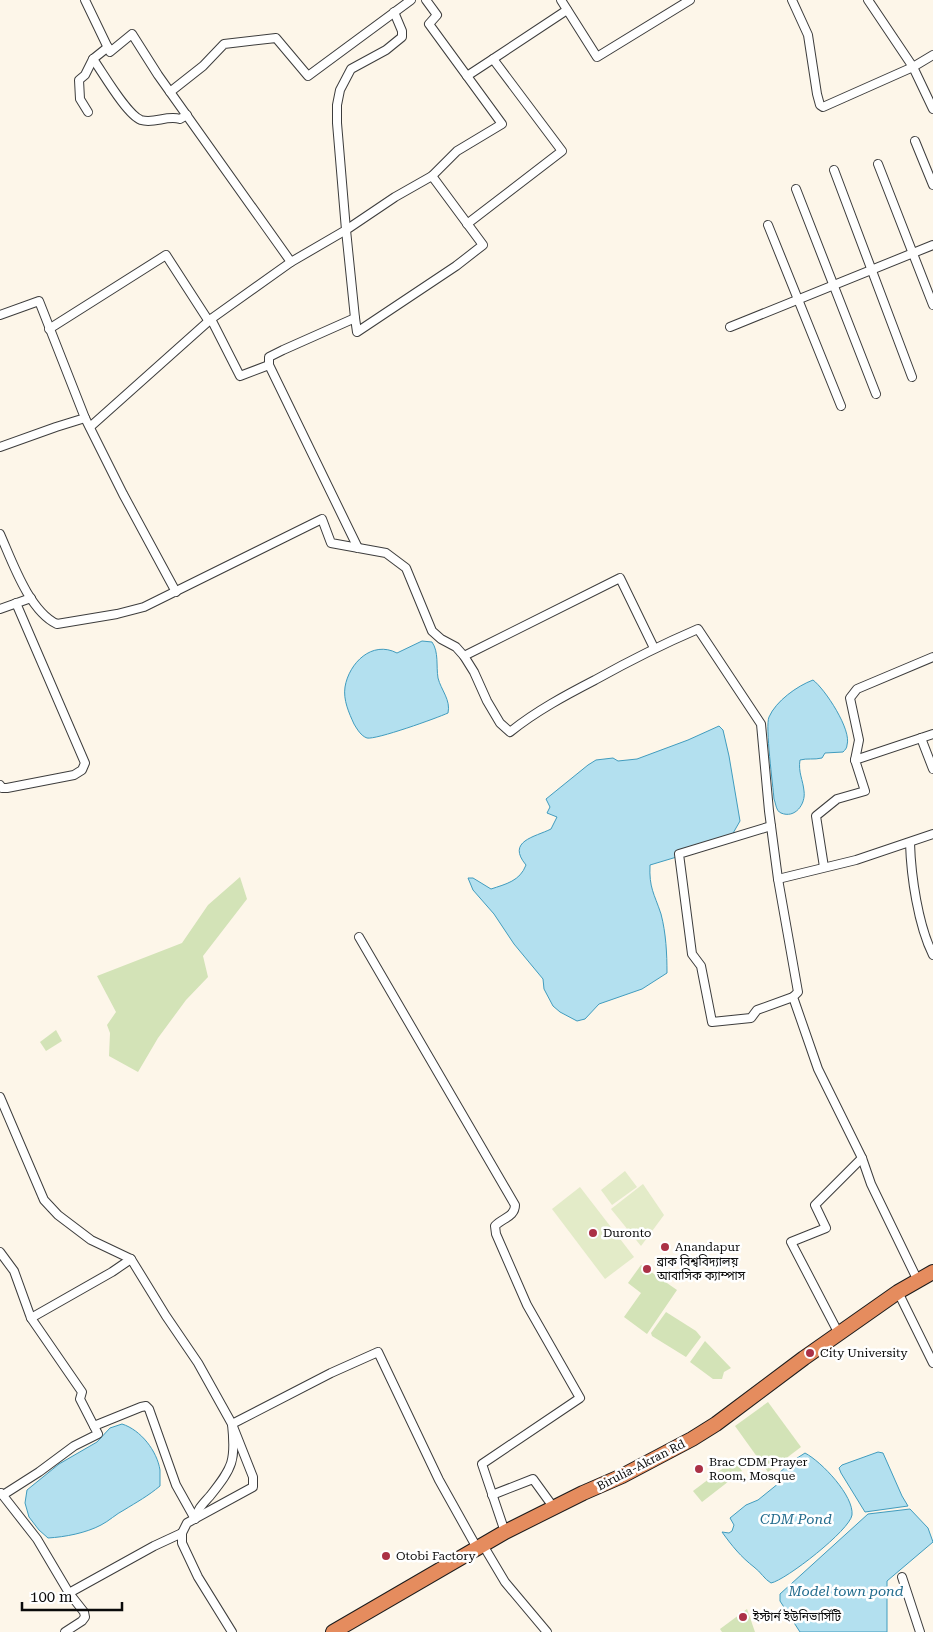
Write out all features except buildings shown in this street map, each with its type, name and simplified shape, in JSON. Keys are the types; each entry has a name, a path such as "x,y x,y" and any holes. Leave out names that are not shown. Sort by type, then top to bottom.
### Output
{"highway":[{"name":"Birulia-Akran Rd","path":"333,1632 505,1532 622,1476 692,1439 716,1424 804,1358 898,1292 933,1272"}],"street":[{"path":"85,0 110,52 132,34 158,75 291,262"},
{"path":"170,92 203,66 224,44 276,38 308,76 411,0"},
{"path":"90,427 209,320 291,262 432,176 457,151 502,124 429,24 438,15 426,0"},
{"path":"560,0 596,57 690,0"},
{"path":"792,0 808,35 817,94 823,107 913,67 933,55"},
{"path":"868,0 913,67 933,109"},
{"path":"467,76 567,10"},
{"path":"394,12 402,31 402,37 386,50 351,69 340,90 337,105 346,230 357,332 456,266 483,245 432,176"},
{"path":"88,112 80,99 79,80 85,75 93,59 108,47"},
{"path":"93,59 131,113 142,120 180,119 187,115"},
{"path":"467,224 562,151 493,59"},
{"path":"915,141 933,185"},
{"path":"878,164 933,305"},
{"path":"834,170 912,377"},
{"path":"796,189 876,394"},
{"path":"768,225 841,406"},
{"path":"730,327 933,245"},
{"path":"50,329 166,255 209,320 240,376 269,365"},
{"path":"0,315 39,301 90,427 123,494 176,592"},
{"path":"355,318 283,350 269,358 269,365 358,548"},
{"path":"0,447 86,418"},
{"path":"0,534 25,590 48,620 57,624 117,614 144,607 322,519 331,542 386,553 406,568 432,631 441,639 456,647 464,656 500,723 510,732 568,694 654,648 698,629 761,724 778,879 798,992 793,997 756,1010 751,1018 712,1022 701,966 692,954 679,854 771,826"},
{"path":"464,656 620,578 654,648"},
{"path":"0,609 31,598"},
{"path":"0,785 2,788 7,788 74,775 82,770 85,763 16,603"},
{"path":"824,867 816,816 837,798 865,790 855,760 859,740 850,698 857,689 933,657"},
{"path":"855,760 933,734"},
{"path":"921,738 933,769"},
{"path":"778,879 856,860 933,834"},
{"path":"910,843 911,862 920,915 925,937 933,954"},
{"path":"358,937 515,1205 515,1210 511,1215 495,1226 496,1234 527,1305 580,1398 482,1464 505,1532"},
{"path":"793,997 818,1069 862,1158 871,1184 918,1281"},
{"path":"0,1096 37,1185 48,1206 91,1240 131,1259 198,1363 232,1424 253,1478 253,1487 187,1524 182,1533 182,1543 198,1578 232,1632"},
{"path":"839,1334 791,1242 826,1228 815,1205 862,1158"},
{"path":"0,1252 14,1271 32,1318 82,1392 80,1399 98,1434 74,1446 39,1472 2,1493 37,1539 84,1612 85,1617 82,1621 65,1632"},
{"path":"32,1318 131,1259"},
{"path":"898,1292 933,1363"},
{"path":"232,1424 331,1373 378,1352 439,1480 505,1582 547,1632"},
{"path":"94,1426 146,1406 149,1409 176,1485 195,1519"},
{"path":"195,1519 197,1510 225,1476 232,1464 235,1449 232,1424"},
{"path":"492,1496 533,1479 554,1508"},
{"path":"70,1593 154,1546 182,1533"},
{"path":"902,1577 920,1632"}],"green space":[{"path":"240,877 247,899 203,956 208,977 186,1000 158,1038 138,1072 109,1056 110,1033 107,1025 116,1012 97,976 182,943 208,905"},
{"path":"56,1030 62,1041 46,1051 40,1042"},
{"path":"625,1171 637,1187 612,1205 601,1190"},
{"path":"643,1184 664,1215 641,1246 611,1209"},
{"name":"Duronto","path":"580,1187 634,1257 605,1279 552,1209"},
{"path":"641,1265 677,1290 647,1334 624,1317 641,1293 628,1283"},
{"path":"666,1312 696,1331 701,1337 686,1357 652,1336 651,1333"},
{"path":"705,1341 731,1368 724,1372 722,1379 713,1379 690,1362"},
{"path":"768,1402 801,1447 768,1472 735,1426"},
{"path":"734,1460 742,1471 702,1502 693,1491"},
{"name":"ইস্টার্ন ইউনিভার্সিটি","path":"747,1609 755,1632 722,1632 720,1629"}],"water":[{"path":"422,641 432,642 434,646 438,678 447,699 448,713 394,732 373,738 365,737 354,724 346,702 345,687 351,670 363,656 371,652 379,649 397,653"},
{"path":"813,680 824,692 842,720 847,738 847,746 843,752 825,753 822,758 800,760 800,772 804,791 803,801 795,812 791,814 781,813 776,807 774,799 769,743 769,717 777,705 788,695 800,686"},
{"path":"719,726 723,730 729,756 740,821 732,835 680,856 650,865 651,885 664,929 667,973 642,989 599,1004 585,1019 577,1021 553,1006 544,989 543,979 514,944 494,914 473,890 468,878 473,878 491,889 512,881 520,875 526,865 519,850 521,845 525,841 551,829 557,817 547,813 550,807 546,799 596,760 613,758 618,761 637,759"},
{"path":"122,1424 142,1436 152,1449 160,1470 160,1486 95,1528 61,1537 48,1538 29,1517 25,1503 27,1490 59,1464 97,1442 110,1428"},
{"path":"878,1452 883,1453 908,1506 865,1512 841,1473 839,1468 842,1465"},
{"name":"CDM Pond","path":"805,1453 812,1457 836,1480 848,1499 852,1515 841,1532 816,1554 790,1573 771,1583 733,1547 722,1532 729,1533 732,1531 734,1525 730,1518 746,1505 758,1500 779,1483 776,1476 791,1462"},
{"name":"Model town pond","path":"910,1509 928,1528 933,1542 887,1581 887,1632 800,1632 780,1601 780,1594 868,1514"}],"place":[{"name":"Duronto","path":"593,1233"},
{"name":"Anandapur","path":"665,1247"},
{"name":"ব্রাক বিশ্ববিদ্যালয় আবাসিক ক্যাম্পাস","path":"647,1269"},
{"name":"City University","path":"810,1353"},
{"name":"Brac CDM Prayer Room, Mosque","path":"699,1469"},
{"name":"Otobi Factory","path":"386,1556"},
{"name":"ইস্টার্ন ইউনিভার্সিটি","path":"743,1617"}]}
